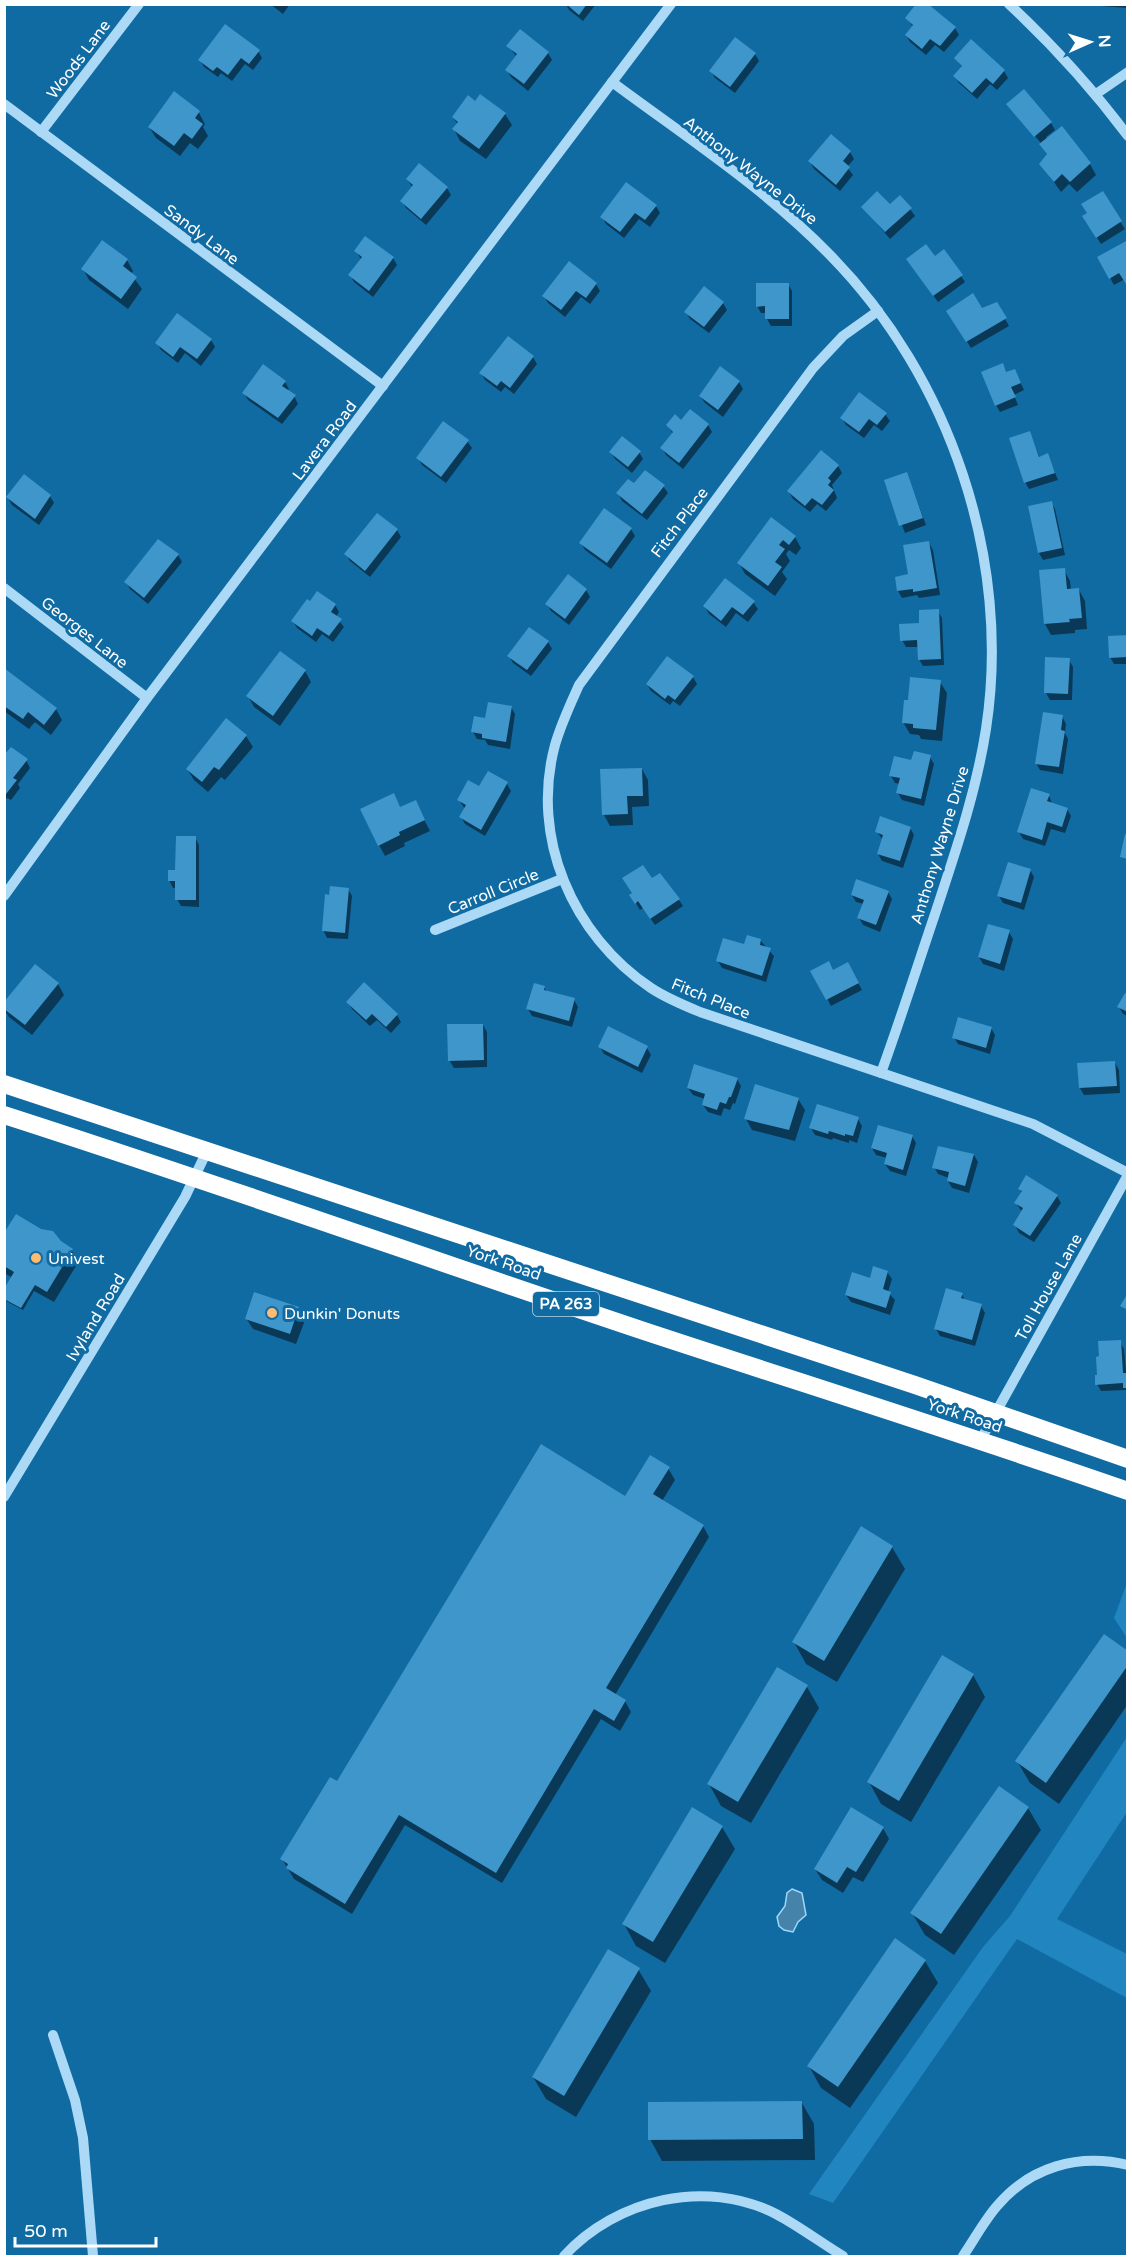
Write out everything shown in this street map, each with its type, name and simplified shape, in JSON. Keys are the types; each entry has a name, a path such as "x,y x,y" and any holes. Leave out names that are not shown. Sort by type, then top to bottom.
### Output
{"highway":[{"name":"York Road","path":"4,1084 1128,1459"},
{"name":"York Road","path":"4,1115 1128,1491"}],"street":[{"name":"Woods Lane","path":"41,132 139,4"},
{"name":"Lavera Road","path":"4,896 147,699 671,4"},
{"path":"1009,4 1067,61 1128,136"},
{"path":"1096,94 1128,72"},
{"name":"Anthony Wayne Drive","path":"612,82 773,203 804,229 859,287 910,359 928,391 951,441 961,470 980,541 988,591 991,631 987,716 975,787 881,1073"},
{"name":"Sandy Lane","path":"4,104 383,386"},
{"name":"Fitch Place","path":"878,311 843,336 813,368 579,685 565,715 555,746 549,779 548,811 551,840 562,879 581,916 600,943 623,967 666,998 699,1012 1033,1124 1128,1174"},
{"name":"Georges Lane","path":"4,588 147,699"},
{"name":"Carroll Circle","path":"435,930 562,879"},
{"name":"Ivyland Road","path":"4,1497 185,1197 207,1151"},
{"name":"Toll House Lane","path":"980,1440 1128,1174"},
{"path":"53,2035 75,2100 83,2138 93,2256"},
{"path":"963,2256 995,2207 1013,2189 1035,2174 1078,2161 1097,2160 1128,2165"},
{"path":"564,2256 582,2239 620,2214 674,2198 698,2197 723,2198 775,2214 843,2256"}],"shaded area":[{"path":"1127,1583 1127,1638 1114,1618"},
{"path":"1127,1737 1127,1812 1057,1919 1127,1954 1127,1998 1017,1939 833,2203 809,2194 983,1947 1010,1916"},
{"path":"792,1889 802,1893 806,1915 798,1922 793,1932 779,1926 777,1917 785,1906 787,1893"}],"building":[{"path":"566,4 587,4 579,15"},
{"path":"916,4 928,4 956,27 940,46 930,39 922,49 905,35 913,25 905,18"},
{"path":"225,24 260,50 249,64 241,58 228,75 217,67 213,71 198,60"},
{"path":"520,29 549,52 524,84 505,70 517,54 506,46"},
{"path":"735,37 756,53 730,87 709,71"},
{"path":"971,39 1005,70 993,84 986,78 972,93 953,76 962,66 954,58"},
{"path":"1024,89 1052,122 1034,137 1006,104"},
{"path":"174,91 200,111 195,118 203,124 192,139 184,133 174,146 148,127"},
{"path":"480,94 506,113 479,149 452,129 458,122 452,117 468,95 475,101"},
{"path":"1062,126 1091,163 1070,182 1062,174 1054,182 1039,164 1047,154 1039,144"},
{"path":"831,134 851,151 843,161 850,167 836,185 808,161"},
{"path":"419,163 448,187 421,219 400,201 413,185 406,179"},
{"path":"626,182 657,205 645,220 635,213 620,232 600,217"},
{"path":"877,191 890,204 900,195 912,208 885,232 861,207"},
{"path":"1103,191 1122,221 1096,238 1082,216 1087,213 1081,204"},
{"path":"365,236 394,257 369,291 348,275 362,257 354,251"},
{"path":"102,240 128,259 123,266 137,277 121,299 81,269"},
{"path":"1128,240 1128,287 1119,273 1109,279 1097,257"},
{"path":"926,244 935,256 944,249 963,275 933,296 906,259"},
{"path":"569,261 597,283 586,298 576,291 561,310 542,296"},
{"path":"756,283 789,283 789,319 765,319 765,306 756,307"},
{"path":"704,286 724,302 704,327 684,312"},
{"path":"973,293 982,308 997,302 1007,318 966,342 946,311"},
{"path":"177,313 212,339 197,359 180,347 173,357 155,343"},
{"path":"508,336 534,356 510,388 501,381 497,386 479,373"},
{"path":"1003,363 1006,372 1015,369 1021,383 1011,387 1016,397 995,406 981,372"},
{"path":"263,364 286,381 282,386 296,395 278,418 242,393"},
{"path":"720,366 740,381 718,410 699,396"},
{"path":"859,392 887,413 877,425 869,419 859,432 840,418"},
{"path":"690,409 709,424 679,463 660,448 673,432 666,425 675,414 681,420"},
{"path":"443,421 469,440 441,477 416,458"},
{"path":"1030,431 1039,457 1048,453 1055,473 1024,483 1009,438"},
{"path":"622,436 641,451 628,467 609,452"},
{"path":"821,450 839,465 828,478 831,481 828,485 834,490 822,505 812,498 805,506 787,491"},
{"path":"645,470 665,485 642,514 616,493 628,479 634,483"},
{"path":"907,472 923,518 899,526 884,480"},
{"path":"24,474 51,495 35,519 6,497"},
{"path":"1052,501 1062,548 1038,553 1028,506"},
{"path":"604,508 632,528 607,563 579,543"},
{"path":"377,513 398,529 365,571 344,554"},
{"path":"771,517 796,536 789,545 783,540 779,545 785,549 775,562 782,567 768,586 737,563"},
{"path":"158,539 179,554 144,598 124,582"},
{"path":"929,541 937,588 913,592 913,589 897,591 895,577 908,574 903,545"},
{"path":"1065,568 1067,589 1079,588 1082,618 1069,619 1070,622 1044,624 1039,570"},
{"path":"568,574 587,589 565,619 545,604"},
{"path":"725,578 755,601 743,615 732,607 721,621 703,606"},
{"path":"317,591 336,604 331,612 342,619 329,636 317,628 312,636 291,621 307,599 310,601"},
{"path":"939,609 941,659 918,660 917,640 900,641 899,624 919,623 919,610"},
{"path":"529,627 549,641 527,670 507,656"},
{"path":"1128,635 1128,657 1109,658 1108,636"},
{"path":"280,651 306,670 273,716 246,696"},
{"path":"667,656 694,676 675,700 668,695 665,699 646,684"},
{"path":"1045,657 1070,658 1068,694 1044,693"},
{"path":"4,668 57,708 44,725 28,712 23,719 4,706"},
{"path":"910,677 941,680 936,730 913,728 913,724 902,723 904,700 908,700"},
{"path":"488,702 512,706 506,742 482,738 482,734 471,732 474,716 485,718"},
{"path":"1043,712 1063,715 1061,730 1065,731 1059,767 1035,764"},
{"path":"226,718 247,735 219,770 214,767 202,782 186,769"},
{"path":"11,747 28,759 13,778 17,780 6,794 4,755"},
{"path":"914,751 931,755 921,799 896,793 900,778 889,776 894,756 911,760"},
{"path":"642,768 643,796 627,796 628,814 602,815 600,769"},
{"path":"488,771 508,782 481,830 459,817 466,805 457,800 468,780 479,786"},
{"path":"1031,788 1050,794 1047,801 1068,808 1062,827 1047,822 1042,840 1017,832"},
{"path":"394,793 400,807 416,800 425,820 399,832 400,835 378,846 360,809"},
{"path":"880,816 911,827 900,861 877,854 883,835 875,832"},
{"path":"1125,834 1128,835 1128,859 1120,857"},
{"path":"176,836 196,836 196,900 175,900 175,881 168,881 168,870 175,870"},
{"path":"1008,862 1031,869 1021,903 997,896"},
{"path":"643,865 652,878 660,873 680,899 650,919 638,901 635,904 629,895 632,893 622,878"},
{"path":"856,879 889,891 876,925 857,918 864,900 851,895"},
{"path":"330,886 349,888 345,933 322,931 325,894 329,895"},
{"path":"988,924 1010,930 1000,964 978,957"},
{"path":"747,935 761,939 760,945 771,948 762,976 716,961 723,938 744,944"},
{"path":"829,961 833,970 848,962 859,983 826,1000 810,971"},
{"path":"35,964 59,983 25,1025 4,1009 4,1002"},
{"path":"364,982 398,1014 386,1027 372,1014 366,1020 346,1002"},
{"path":"534,983 545,986 544,990 575,998 569,1021 526,1009"},
{"path":"1125,993 1128,994 1128,1012 1117,1007"},
{"path":"958,1017 992,1027 986,1048 952,1038"},
{"path":"447,1024 483,1024 484,1060 448,1061"},
{"path":"608,1026 648,1046 638,1067 598,1047"},
{"path":"1115,1061 1117,1086 1079,1088 1077,1063"},
{"path":"694,1064 738,1078 731,1097 726,1104 720,1102 717,1110 702,1105 705,1094 687,1088"},
{"path":"755,1084 799,1098 789,1130 744,1119"},
{"path":"817,1104 859,1117 853,1136 829,1131 828,1134 809,1128"},
{"path":"878,1125 913,1135 903,1170 884,1164 887,1153 871,1148"},
{"path":"938,1146 974,1154 965,1186 947,1181 949,1172 932,1168"},
{"path":"1026,1175 1058,1195 1030,1236 1013,1225 1023,1208 1014,1203 1022,1191 1018,1189"},
{"name":"Univest","path":"16,1214 41,1229 53,1231 61,1241 73,1249 47,1292 35,1285 21,1308 4,1299 4,1289 14,1272 4,1266 4,1233"},
{"path":"873,1266 888,1271 883,1289 891,1292 886,1308 845,1295 852,1272 870,1278"},
{"path":"946,1288 963,1293 961,1298 982,1304 972,1340 934,1329"},
{"name":"Dunkin' Donuts","path":"254,1292 299,1307 290,1334 245,1319"},
{"path":"1128,1293 1128,1310 1120,1306"},
{"path":"1121,1340 1123,1373 1128,1373 1128,1388 1123,1388 1123,1383 1095,1385 1096,1357 1099,1356 1098,1341"},
{"path":"541,1444 625,1496 650,1455 670,1467 653,1494 704,1525 606,1688 626,1700 614,1721 594,1709 496,1873 399,1815 345,1904 286,1868 288,1864 280,1859 330,1777 337,1781"},
{"path":"861,1526 893,1546 824,1661 792,1642"},
{"path":"1104,1634 1128,1651 1128,1665 1046,1783 1015,1761"},
{"path":"942,1655 974,1674 899,1801 867,1782"},
{"path":"777,1667 808,1685 738,1802 707,1784"},
{"path":"999,1786 1029,1807 941,1934 910,1913"},
{"path":"692,1807 723,1826 653,1942 622,1924"},
{"path":"851,1807 884,1827 856,1872 847,1867 837,1883 814,1869"},
{"path":"895,1938 926,1960 838,2087 807,2066"},
{"path":"608,1949 640,1968 564,2096 532,2077"},
{"path":"802,2101 803,2139 648,2140 648,2102"}],"place":[{"name":"Univest","path":"36,1258"},
{"name":"Dunkin' Donuts","path":"272,1313"}]}
